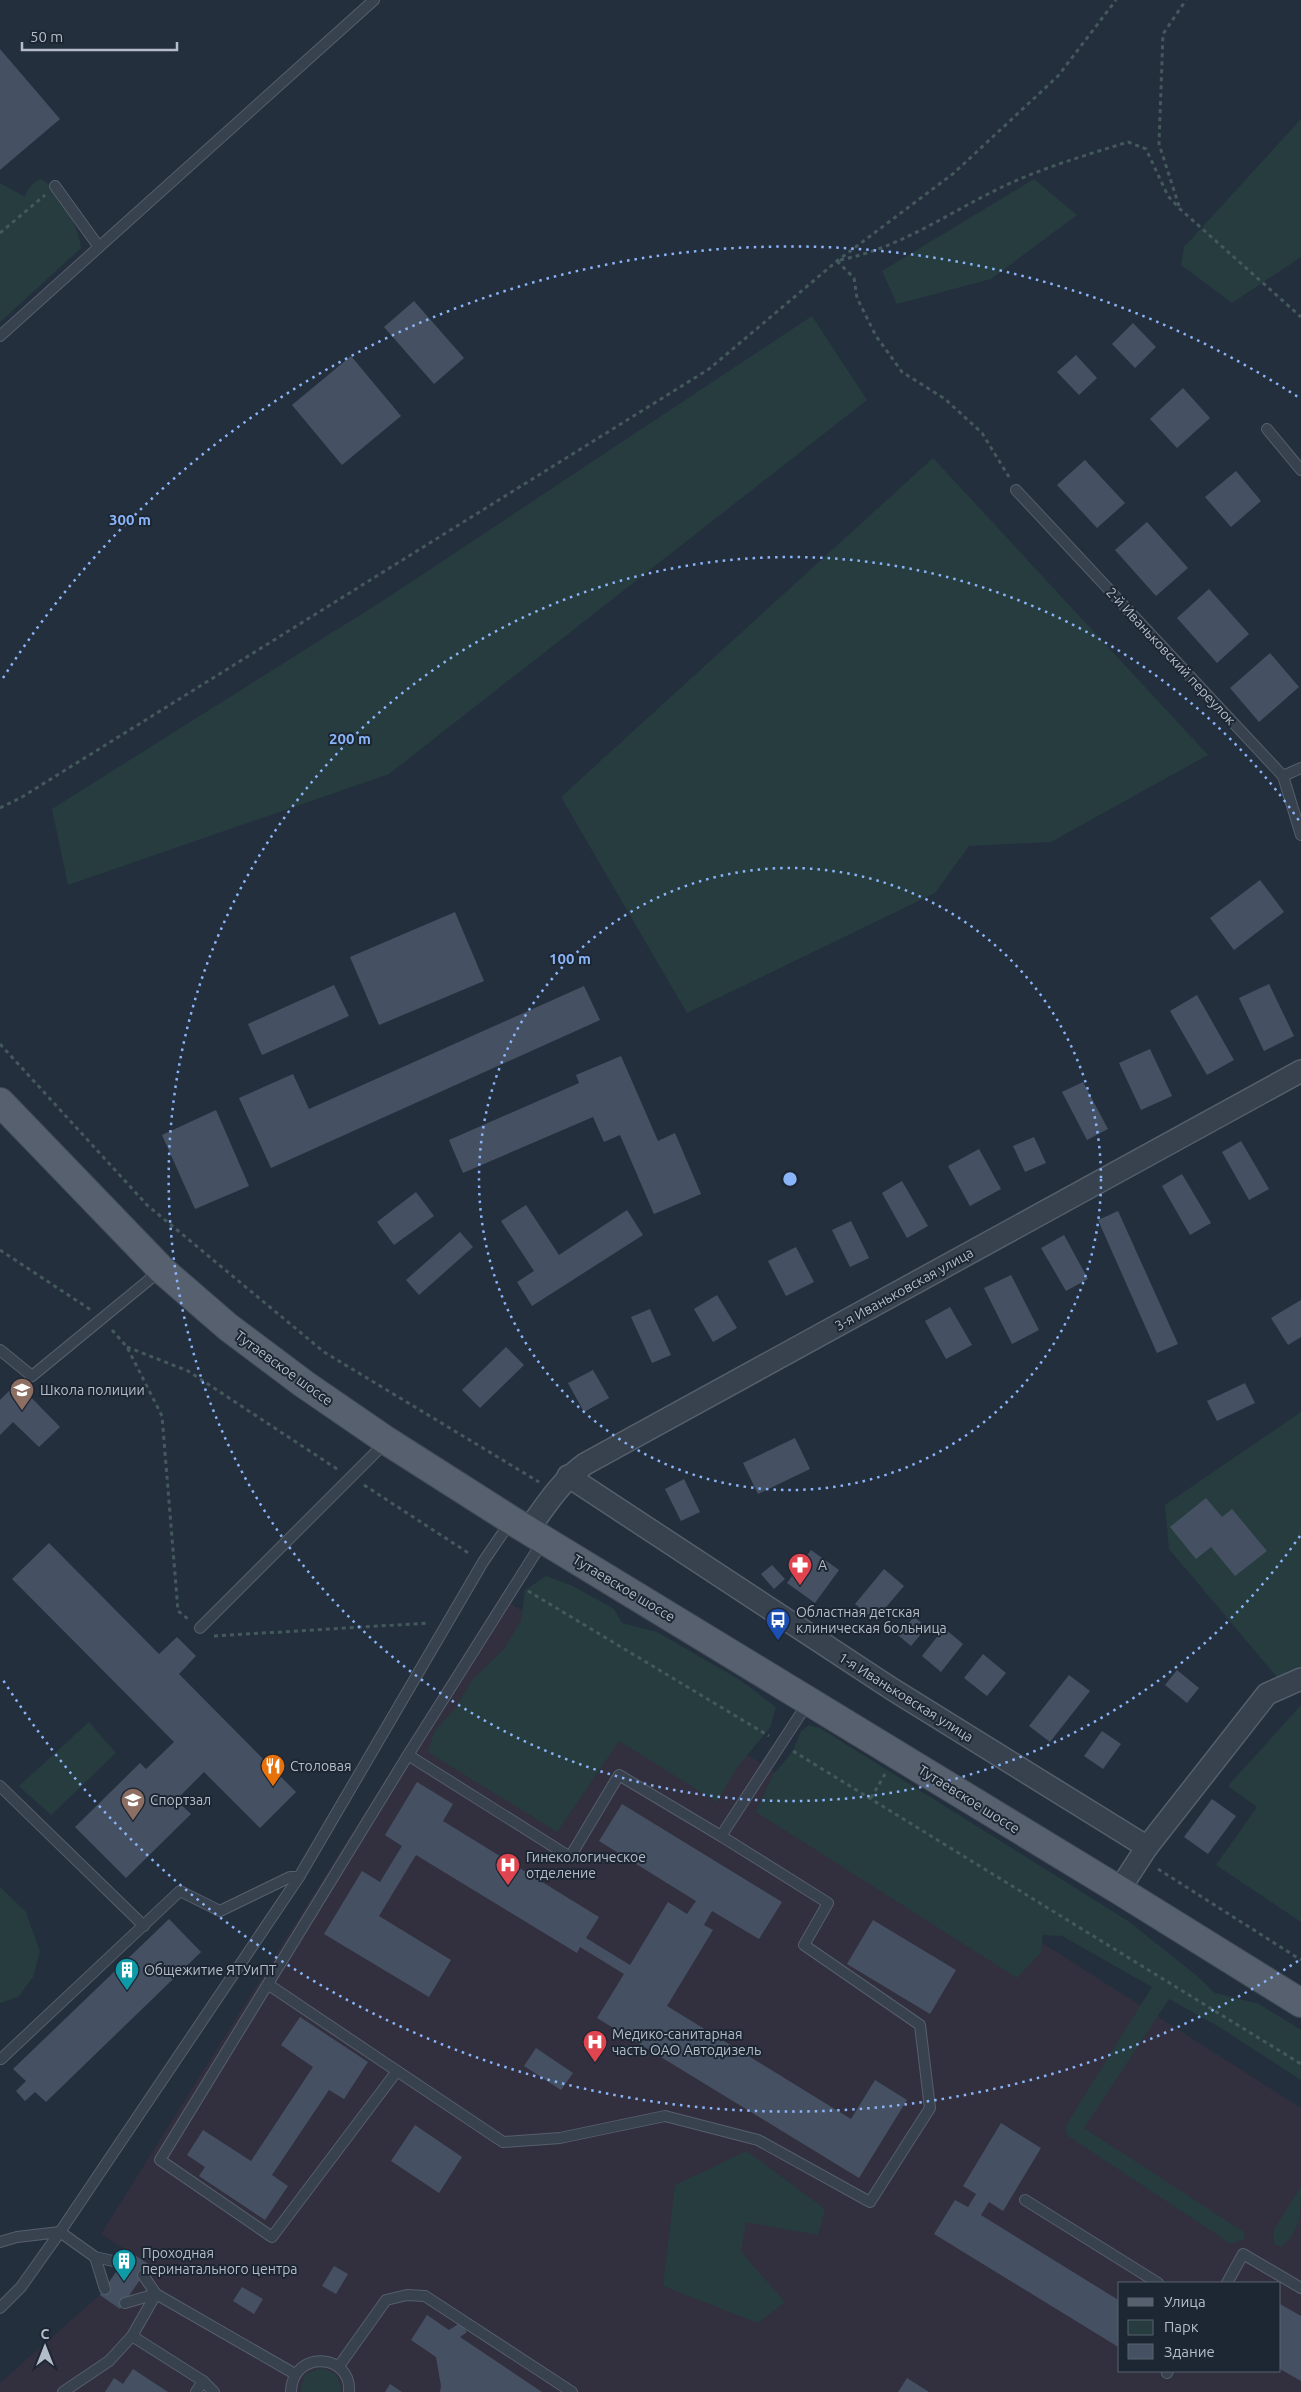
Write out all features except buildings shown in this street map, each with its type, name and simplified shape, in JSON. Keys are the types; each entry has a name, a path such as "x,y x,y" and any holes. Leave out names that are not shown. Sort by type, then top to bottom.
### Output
{"main road":[{"name":"Тутаевское шоссе","path":"0,1102 162,1270 228,1327 304,1384 387,1441 528,1530 810,1700 1301,2003"}],"street":[{"name":"3-я Иваньковская улица","path":"528,1530 554,1492 568,1476 603,1454 1301,1071"},
{"name":"1-я Иваньковская улица","path":"568,1476 1144,1852"},
{"path":"1119,1890 1144,1852 1267,1694 1301,1679"}],"lane":[{"path":"0,336 374,0"},
{"path":"55,186 99,247"},
{"path":"1266,429 1301,470"},
{"name":"2-й Иваньковский переулок","path":"1016,490 1283,776 1301,835"},
{"path":"1283,776 1301,768"},
{"path":"0,1350 32,1376 162,1270"},
{"path":"200,1628 387,1441"},
{"path":"0,2308 21,2287 60,2232 299,1877 483,1562 528,1530"},
{"path":"397,2071 272,2237 160,2160 408,1756 517,1584 528,1530"},
{"path":"721,1836 810,1700"},
{"path":"269,1985 503,2142 560,2138 665,2116 758,2140 870,2202 930,2108 920,2025 804,1945 828,1903 619,1774 570,1857 408,1756"},
{"path":"0,1786 144,1926"},
{"path":"1,2059 180,1891 220,1911 290,1877 299,1877"},
{"path":"1025,2200 1156,2282"},
{"path":"0,2242 17,2237 60,2232 95,2257 122,2263"},
{"path":"1229,2282 1243,2254 1301,2288"},
{"path":"95,2257 105,2289"},
{"path":"143,2276 156,2294 295,2374"},
{"path":"125,2302 156,2294"},
{"path":"63,2392 109,2361 132,2336 156,2294"},
{"path":"339,2366 386,2300 407,2294 425,2296 572,2392"},
{"path":"132,2336 203,2382 214,2392"},
{"path":"291,2392 295,2374 304,2365 320,2360 339,2366 347,2376 350,2392"},
{"path":"196,2392 203,2382"}],"path":[{"path":"0,808 39,786 709,369 837,261 954,173 1058,76 1116,0"},
{"path":"1180,209 1158,144 1163,34 1186,0"},
{"path":"837,261 865,255 903,240 1003,186 1128,142 1146,149 1168,196 1180,209 1301,317"},
{"path":"0,233 55,186"},
{"path":"837,261 854,278 857,298 876,336 902,372 945,400 982,433 1016,490"},
{"path":"0,1044 147,1205 324,1352 540,1482"},
{"path":"0,1250 102,1319 127,1347 162,1416 178,1611 211,1636 448,1622"},
{"path":"127,1347 188,1371 483,1562"},
{"path":"517,1584 871,1798 1301,2064"},
{"path":"871,1798 885,1774"},
{"path":"1144,1852 1301,1960"}],"shaded area":[{"name":"Медико-санитарная часть ОАО Автодизель","path":"500,1597 1301,2108 1301,2392 0,2392 0,2383 100,2295 129,2252 101,2234"}],"green space":[{"path":"1301,119 1301,257 1232,303 1181,265 1184,247"},
{"path":"41,179 55,191 67,210 77,231 81,248 0,322 0,183 25,197 31,186"},
{"path":"1034,179 1077,215 991,279 897,304 882,271"},
{"path":"812,316 867,400 389,774 68,885 52,809 387,598"},
{"path":"933,458 1208,755 1051,842 969,846 935,893 687,1013 561,797"},
{"path":"1301,1412 1301,1674 1287,1689 1169,1549 1165,1505"},
{"path":"546,1576 571,1585 614,1609 622,1623 657,1632 740,1680 776,1707 770,1728 737,1767 717,1802 619,1741 557,1832 428,1752 435,1730 456,1708 471,1681 503,1650 521,1621 525,1590"},
{"path":"1301,1705 1301,1922 1216,1865 1257,1807 1228,1786"},
{"path":"89,1722 116,1753 51,1815 19,1786"},
{"path":"809,1725 820,1728 1128,1921 1196,1975 1215,1993 1259,2004 1301,2030 1301,2080 1219,2027 1169,1999 1084,2128 1244,2232 1245,2239 1231,2244 1068,2136 1065,2127 1152,1987 1062,1936 1043,1935 1041,1952 1017,1978 756,1812 773,1775 793,1751 801,1731"},
{"path":"0,1887 26,1912 40,1952 33,1977 18,1997 0,2003"},
{"path":"747,2151 825,2209 818,2235 746,2222 741,2252 785,2302 758,2323 663,2286 675,2185"},
{"path":"1301,2187 1301,2206 1296,2227 1282,2247 1274,2244 1273,2231"},
{"path":"321,2368 336,2374 342,2389 341,2392 301,2392 300,2389 306,2374"}],"place":[{"name":"Школа полиции","path":"22,1411"},
{"name":"А","path":"800,1586"},
{"name":"Областная детская клиническая больница","path":"778,1641"},
{"name":"Столовая","path":"273,1787"},
{"name":"Спортзал","path":"133,1821"},
{"name":"Гинекологическое отделение","path":"508,1886"},
{"name":"Общежитие ЯТУиПТ","path":"127,1991"},
{"name":"Медико-санитарная часть ОАО Автодизель","path":"595,2063"},
{"name":"Проходная перинатального центра","path":"124,2282"}]}
